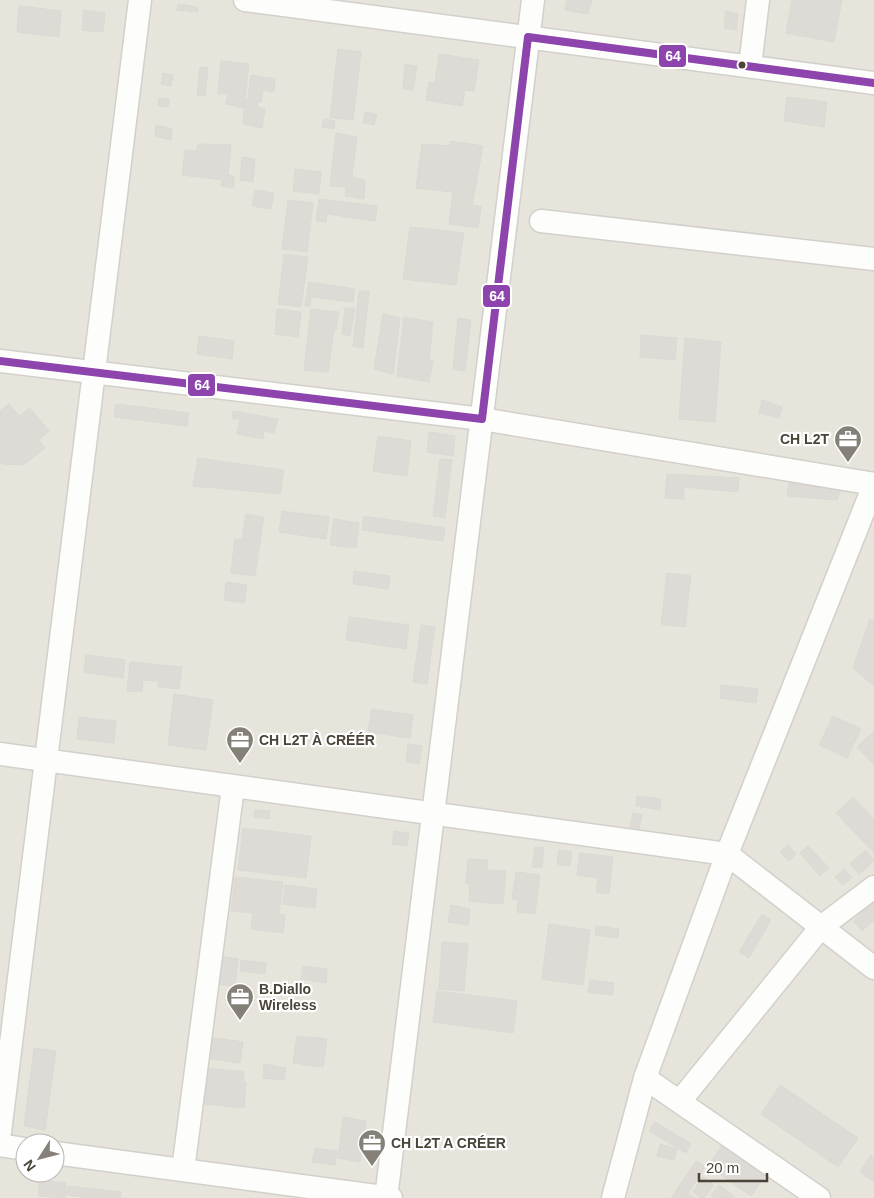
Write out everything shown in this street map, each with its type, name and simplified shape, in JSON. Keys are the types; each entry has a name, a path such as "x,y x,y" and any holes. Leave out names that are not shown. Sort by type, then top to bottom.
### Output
{"street":[{"path":"0,1132 140,0"},
{"path":"245,0 874,83"},
{"path":"386,1198 533,0"},
{"path":"750,66 758,0"},
{"path":"541,221 874,259"},
{"path":"0,361 482,419 874,484 727,854 645,1078 613,1198"},
{"path":"0,754 727,854 874,968"},
{"path":"183,1170 233,787"},
{"path":"680,1101 821,927 874,886"},
{"path":"645,1078 819,1198"},
{"path":"0,1145 15,1147"},
{"path":"65,1154 391,1198"}],"shaded area":[{"path":"0,0 874,0 874,1198 0,1198"}],"building":[{"path":"567,0 592,0 588,14 565,10"},
{"path":"792,0 842,0 834,42 786,33"},
{"path":"178,4 186,5 185,11 177,10"},
{"path":"187,5 198,8 198,12 187,11"},
{"path":"19,6 61,11 59,37 17,32"},
{"path":"84,10 105,13 103,32 82,30"},
{"path":"726,11 738,14 736,30 724,28"},
{"path":"338,49 361,52 353,120 330,118"},
{"path":"439,54 479,60 474,91 465,90 462,106 426,100 429,82 435,83"},
{"path":"221,61 249,64 244,108 237,108 237,106 226,104 228,94 218,94"},
{"path":"405,64 417,66 413,90 403,89"},
{"path":"200,67 208,68 205,96 197,95"},
{"path":"163,73 173,75 171,86 161,84"},
{"path":"251,75 275,79 274,92 263,90 261,102 248,99"},
{"path":"787,97 827,102 824,127 784,121"},
{"path":"159,98 169,99 168,107 158,106"},
{"path":"245,99 258,102 258,107 265,109 262,128 243,124"},
{"path":"365,112 377,114 374,125 363,123"},
{"path":"324,119 335,121 334,129 322,127"},
{"path":"156,125 172,129 171,140 155,136"},
{"path":"336,133 357,137 352,177 365,180 364,199 345,196 346,187 330,186"},
{"path":"451,141 483,146 472,205 481,207 478,228 449,224 453,192 416,188 422,144 450,146"},
{"path":"198,144 231,145 228,175 234,176 234,188 221,186 222,180 182,175 185,150 197,151"},
{"path":"242,157 255,159 253,182 240,180"},
{"path":"295,169 321,172 319,194 293,191"},
{"path":"255,190 274,193 271,209 252,206"},
{"path":"319,199 377,206 375,221 327,214 326,222 316,221"},
{"path":"288,200 313,203 307,252 282,249"},
{"path":"410,227 464,233 456,285 403,279"},
{"path":"284,254 308,257 301,307 278,304"},
{"path":"309,282 355,289 353,302 311,297 310,306 305,306"},
{"path":"359,291 369,291 363,348 353,346"},
{"path":"345,308 355,308 350,336 342,334"},
{"path":"277,309 301,312 298,337 275,334"},
{"path":"311,309 339,312 336,329 334,329 328,372 304,370"},
{"path":"383,314 400,318 393,374 374,369"},
{"path":"404,317 433,322 429,360 433,361 429,382 397,376"},
{"path":"458,318 471,320 465,371 453,369"},
{"path":"641,335 677,338 675,360 640,357"},
{"path":"199,336 234,341 232,359 197,354"},
{"path":"685,338 721,342 715,422 679,419"},
{"path":"762,400 782,407 779,418 759,413"},
{"path":"9,404 19,416 30,408 49,431 39,440 45,448 23,465 2,464 0,462 0,411"},
{"path":"116,404 189,413 187,426 114,417"},
{"path":"233,411 278,419 274,433 264,431 263,439 237,434 240,419 232,419"},
{"path":"429,432 455,436 453,456 427,452"},
{"path":"378,436 411,441 407,476 373,471"},
{"path":"198,458 284,470 280,494 193,486"},
{"path":"440,459 452,460 445,518 433,516"},
{"path":"667,474 739,478 738,492 684,487 684,499 665,498"},
{"path":"789,483 841,490 837,500 787,496"},
{"path":"282,511 329,517 326,539 279,532"},
{"path":"246,514 264,517 260,542 242,539"},
{"path":"364,516 445,528 443,541 362,530"},
{"path":"334,519 359,523 356,548 330,545"},
{"path":"235,539 260,542 255,576 231,573"},
{"path":"354,571 390,576 388,589 353,584"},
{"path":"667,573 691,576 685,627 661,624"},
{"path":"226,582 247,585 244,603 224,600"},
{"path":"349,617 409,625 406,649 346,640"},
{"path":"870,619 874,621 874,686 853,668"},
{"path":"421,625 435,627 427,684 413,682"},
{"path":"86,655 125,660 123,678 84,672"},
{"path":"130,662 182,667 179,689 158,687 158,681 143,680 142,692 127,691"},
{"path":"721,685 758,689 756,703 720,698"},
{"path":"174,694 213,700 206,750 168,745"},
{"path":"372,709 413,715 410,738 368,732"},
{"path":"833,716 861,729 847,758 819,745"},
{"path":"79,717 116,721 114,743 77,739"},
{"path":"874,731 874,765 857,747"},
{"path":"408,744 422,746 419,764 406,762"},
{"path":"637,796 661,799 660,810 636,806"},
{"path":"853,797 874,819 874,853 836,813"},
{"path":"255,810 270,811 269,819 254,817"},
{"path":"633,813 642,815 638,833 629,831"},
{"path":"243,828 311,836 306,878 238,870"},
{"path":"394,831 409,833 407,846 392,844"},
{"path":"788,845 796,854 789,861 780,852"},
{"path":"808,846 829,868 820,876 800,853"},
{"path":"535,847 544,848 542,868 532,867"},
{"path":"559,850 572,852 570,866 557,864"},
{"path":"866,850 874,861 859,874 850,864"},
{"path":"580,853 613,857 609,894 596,892 598,878 577,875"},
{"path":"468,859 488,860 487,870 506,871 503,904 469,901 470,884 466,884"},
{"path":"844,869 852,877 843,885 835,877"},
{"path":"516,872 540,875 535,914 517,912 518,900 512,899"},
{"path":"235,877 283,882 279,914 285,915 283,933 251,929 253,913 231,911"},
{"path":"285,885 317,889 315,908 283,904"},
{"path":"874,901 874,920 862,931 853,921"},
{"path":"451,905 470,909 468,925 448,922"},
{"path":"762,914 771,920 749,958 739,952"},
{"path":"549,924 590,930 583,985 542,979"},
{"path":"596,926 619,929 618,938 595,935"},
{"path":"442,942 468,944 464,991 439,989"},
{"path":"219,956 238,959 235,986 215,984"},
{"path":"241,960 266,963 265,974 240,971"},
{"path":"303,966 327,969 326,983 301,979"},
{"path":"590,980 614,983 612,995 588,992"},
{"path":"437,991 517,1001 513,1033 433,1022"},
{"path":"297,1036 327,1039 323,1067 293,1063"},
{"path":"207,1037 243,1042 240,1063 204,1058"},
{"path":"34,1048 56,1051 45,1130 24,1126"},
{"path":"264,1064 286,1068 284,1080 263,1078"},
{"path":"208,1068 244,1072 243,1082 246,1082 244,1108 204,1104"},
{"path":"780,1085 858,1138 838,1167 761,1114"},
{"path":"343,1117 366,1121 360,1162 338,1158"},
{"path":"655,1122 691,1144 686,1153 649,1131"},
{"path":"724,1143 767,1173 751,1196 708,1166"},
{"path":"660,1144 677,1149 674,1160 657,1156"},
{"path":"315,1148 337,1151 335,1165 312,1162"},
{"path":"871,1155 874,1158 874,1182 860,1172"},
{"path":"696,1161 705,1167 688,1193 695,1198 671,1198"},
{"path":"703,1177 714,1185 704,1198 701,1198 693,1192"},
{"path":"40,1183 66,1183 65,1198 38,1196"},
{"path":"719,1185 735,1197 715,1198 711,1195"},
{"path":"68,1186 121,1192 120,1198 88,1198 66,1195"}],"transit line":[{"name":"64","path":"0,361 482,419 528,37 874,83"}],"place":[{"name":"CH L2T","path":"848,463"},
{"name":"CH L2T À CRÉÉR","path":"240,764"},
{"name":"B.Diallo Wireless","path":"240,1021"},
{"name":"CH L2T A CRÉER","path":"372,1167"}]}
